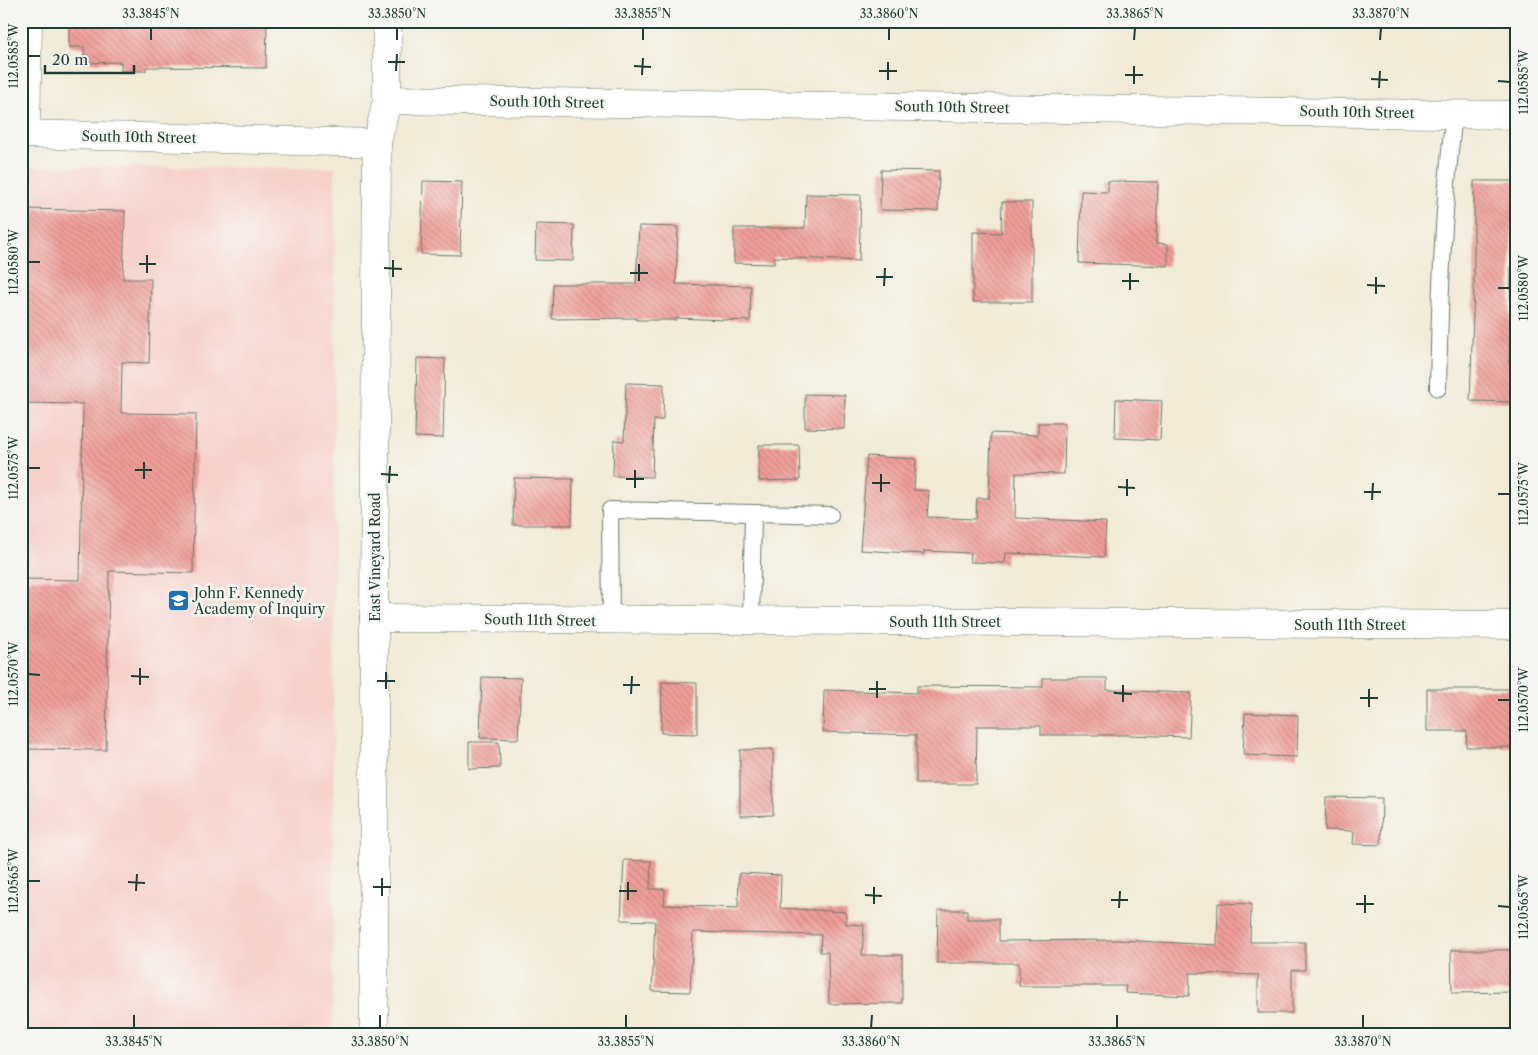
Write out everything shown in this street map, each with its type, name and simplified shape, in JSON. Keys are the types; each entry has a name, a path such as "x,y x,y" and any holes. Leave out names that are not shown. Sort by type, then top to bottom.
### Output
{"street":[{"path":"23,134 28,21"},
{"name":"East Vineyard Road","path":"374,1034 376,143 387,100 387,21"},
{"name":"South 10th Street","path":"387,100 1517,114"},
{"name":"South 10th Street","path":"23,134 376,143"},
{"name":"South 11th Street","path":"374,618 1517,626"}],"lane":[{"path":"1438,388 1440,300 1447,170 1454,114"},
{"path":"611,620 610,510 830,515"},
{"path":"751,621 753,513"}],"shaded area":[{"name":"John F. Kennedy Academy of Inquiry","path":"21,167 335,168 333,1034 21,1034"}],"building":[{"path":"69,21 267,21 266,68 146,67 146,71 121,71 121,62 84,63 84,47 69,47"},
{"path":"881,170 939,171 938,211 880,210"},
{"path":"423,181 462,182 460,255 421,254"},
{"path":"1108,181 1158,182 1156,243 1168,244 1168,266 1079,263 1081,191 1108,192"},
{"path":"1474,181 1517,181 1517,219 1512,219 1509,364 1517,364 1517,402 1470,401 1474,286"},
{"path":"806,194 861,195 859,261 774,257 774,264 734,263 734,228 805,228"},
{"path":"1002,202 1032,202 1032,302 973,302 973,232 1001,233"},
{"path":"21,209 125,211 123,279 151,279 149,363 122,362 121,413 196,414 193,573 109,571 106,750 21,749 21,579 80,580 83,404 21,403"},
{"path":"536,224 574,225 573,261 535,260"},
{"path":"639,226 678,227 676,284 751,286 750,321 676,318 676,320 636,320 636,318 552,319 553,284 636,284"},
{"path":"417,358 445,359 443,438 415,437"},
{"path":"626,383 664,384 663,420 654,420 652,477 613,476 614,440 624,441"},
{"path":"805,394 845,395 844,429 805,428"},
{"path":"1116,399 1162,401 1160,440 1115,438"},
{"path":"1038,423 1065,423 1064,474 1016,473 1015,518 1106,522 1104,557 1006,553 1005,563 970,562 971,553 924,551 924,554 860,550 867,456 916,459 914,490 929,491 927,517 976,519 977,498 989,498 991,433 1038,435"},
{"path":"759,445 799,445 800,480 759,481"},
{"path":"514,478 573,479 572,525 513,525"},
{"path":"482,677 521,678 518,739 480,738"},
{"path":"1043,678 1107,678 1107,690 1191,693 1189,737 1041,735 1041,726 977,726 976,784 916,784 916,735 823,732 824,690 917,693 917,686 1043,687"},
{"path":"662,682 697,683 697,734 661,733"},
{"path":"1427,689 1514,689 1513,747 1466,747 1467,731 1427,731"},
{"path":"1245,713 1298,715 1297,757 1243,755"},
{"path":"469,742 499,742 500,768 469,769"},
{"path":"773,749 773,815 740,816 740,750"},
{"path":"1326,797 1382,798 1381,845 1353,844 1354,831 1325,830"},
{"path":"624,860 651,861 650,889 665,889 664,905 738,908 739,873 781,875 780,908 846,912 846,924 864,925 862,955 902,955 902,1003 829,1004 828,952 820,952 821,935 693,932 690,992 652,991 655,921 621,920"},
{"path":"1218,903 1251,904 1250,942 1305,942 1305,970 1292,970 1292,1013 1258,1013 1258,975 1190,973 1189,996 1125,993 1126,986 1019,986 1019,963 937,963 938,910 967,910 967,919 999,919 999,941 1118,940 1217,945"},
{"path":"1451,950 1515,950 1515,992 1452,993"}],"place":[{"name":"John F. Kennedy Academy of Inquiry","path":"178,601"}]}
